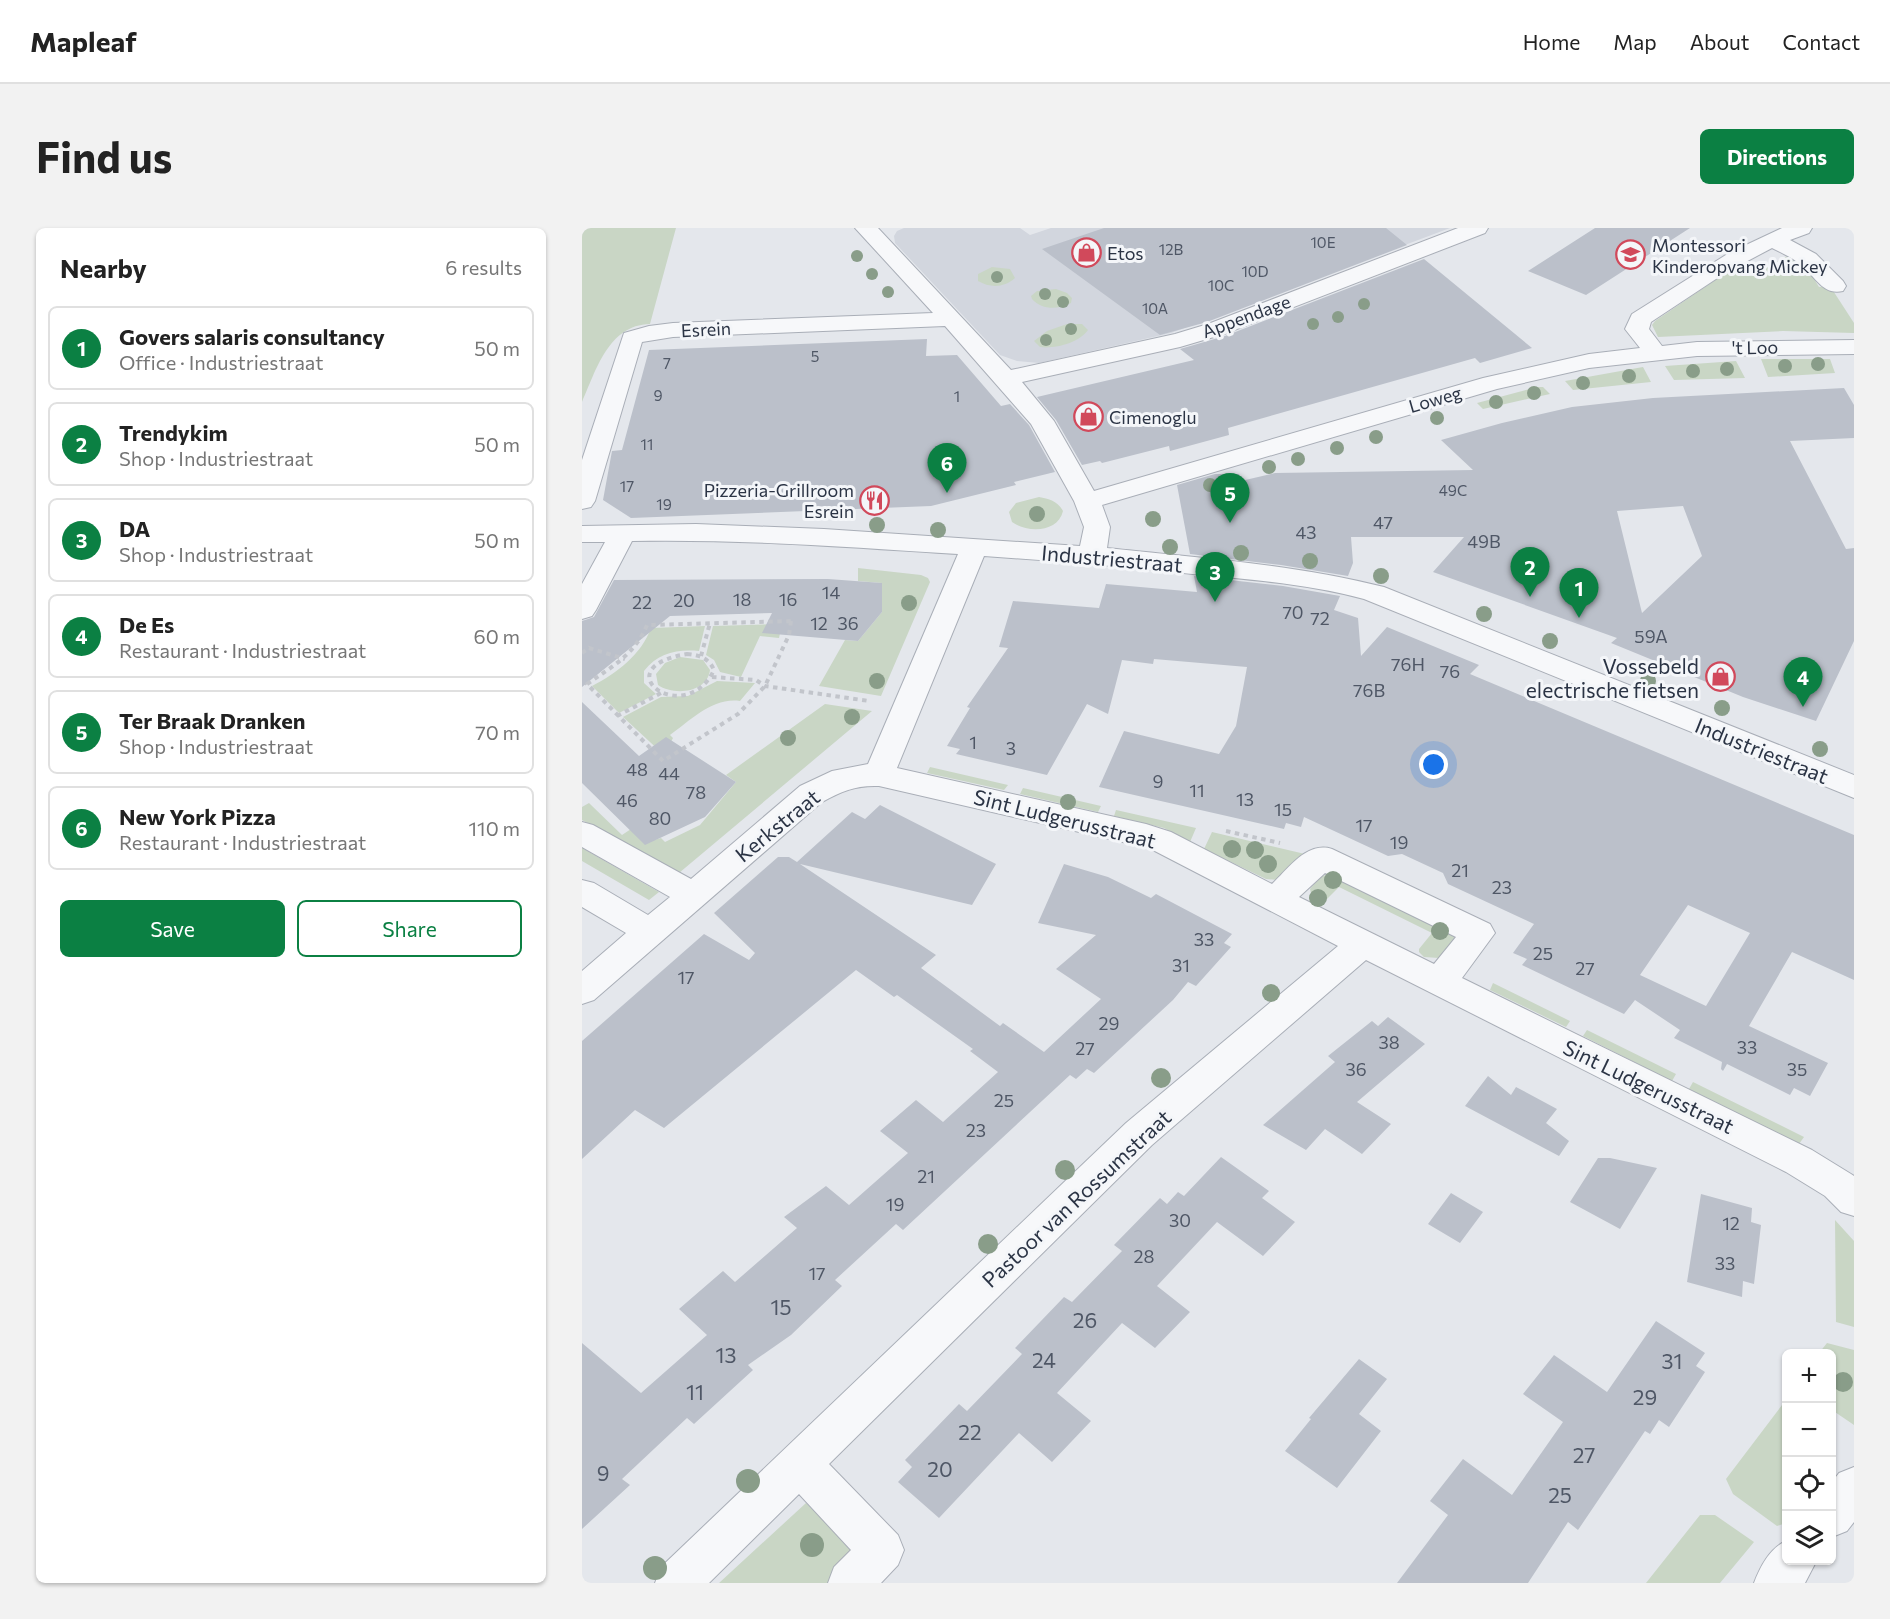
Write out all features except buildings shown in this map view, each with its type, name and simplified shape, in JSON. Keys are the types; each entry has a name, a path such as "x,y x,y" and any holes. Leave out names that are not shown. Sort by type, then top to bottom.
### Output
{"street":[{"path":"866,228 1006,378 1042,421 1087,501 1097,526 1092,555"},
{"name":"Appendage","path":"1006,378 1180,340 1216,329 1477,228"},
{"path":"1655,352 1637,328 1640,319 1718,267 1772,239 1801,228"},
{"path":"1772,239 1808,259 1835,286"},
{"name":"Esrein","path":"582,501 632,338 673,330 951,319"},
{"name":"'t Loo","path":"1655,352 1743,347 1854,347"},
{"name":"Loweg","path":"1087,501 1491,383 1589,361 1655,352"},
{"name":"Industriestraat","path":"582,534 696,532 824,537 1092,555 1331,582 1374,593 1854,787"},
{"path":"582,610 623,533"},
{"path":"879,775 974,547"},
{"name":"Kerkstraat","path":"582,991 811,794 837,779 855,774 879,775"},
{"name":"Sint Ludgerusstraat","path":"879,775 1152,837 1799,1161 1838,1185 1854,1200"},
{"path":"582,832 693,895"},
{"path":"1275,900 1321,857 1478,933 1439,982"},
{"path":"582,892 651,932"},
{"name":"Pastoor van Rossumstraat","path":"677,1583 1139,1134 1363,944"},
{"path":"800,1464 882,1550 850,1583"},
{"path":"1836,1511 1854,1488"},
{"path":"1776,1583 1791,1565"}],"path":[{"path":"791,621 789,635 765,686 738,714 663,761 587,684 625,659 641,640 647,625 710,623 791,621"},
{"path":"701,656 710,623"},
{"path":"582,653 595,640"},
{"path":"589,648 625,659"},
{"path":"676,655 701,656 712,663 714,670 712,677 699,689 680,695 661,693 649,684 651,671 656,664 676,655"},
{"path":"712,677 756,680 765,686 908,706"},
{"path":"617,716 661,693"}],"shaded area":[{"path":"904,228 1020,228 1030,235 1051,228 1450,228 1171,333 1039,363 1017,361 1000,355 895,243 894,236 897,231"}],"green space":[{"path":"582,228 676,228 650,324 636,326 624,332 614,341 599,364 582,402"},
{"path":"1791,254 1802,259 1819,287 1830,286 1854,323 1854,333 1783,331 1658,337 1652,325 1655,321 1736,266 1758,272"},
{"path":"992,267 1010,269 1015,278 1006,284 997,286 978,281 978,274"},
{"path":"1056,289 1067,293 1072,298 1071,303 1050,308 1032,299 1031,296 1037,291"},
{"path":"1067,324 1082,324 1088,330 1073,342 1059,346 1040,347 1034,341 1047,331"},
{"path":"1761,359 1830,359 1835,373 1768,377"},
{"path":"1736,361 1745,378 1674,380 1665,366"},
{"path":"1643,367 1651,382 1573,390 1565,381"},
{"path":"1543,387 1550,394 1483,409 1477,403"},
{"path":"1039,497 1056,503 1063,511 1055,524 1033,529 1018,526 1012,522 1009,512 1016,503"},
{"path":"858,568 921,575 928,578 930,582 881,696 819,686 845,640 858,641 882,612 882,583 858,581"},
{"path":"782,624 779,638 760,636 741,677 720,672 714,660 706,655 713,626"},
{"path":"705,626 699,651 683,651 662,656 644,671 644,683 656,694 619,713 592,686 635,655 651,628"},
{"path":"680,657 703,660 710,670 708,678 703,684 689,690 672,691 658,685 656,674 665,663"},
{"path":"717,681 755,683 740,701 712,706 670,735 673,738 664,755 623,717 661,697 688,696"},
{"path":"825,704 872,711 679,873 582,820 582,807 589,803 622,835 634,827 654,840 661,838 665,842 700,825 736,782 726,775"},
{"path":"930,767 1008,785 1004,790 927,773"},
{"path":"1023,788 1101,806 1098,812 1020,794"},
{"path":"1116,810 1196,828 1190,842 1164,828 1114,816"},
{"path":"1212,832 1305,854 1278,880 1266,879 1204,849"},
{"path":"582,848 659,892 649,900 582,861"},
{"path":"1328,874 1454,933 1454,942 1439,958 1424,957 1419,949 1432,933 1339,887 1322,904 1313,902 1310,889 1320,877"},
{"path":"1493,983 1570,1021 1566,1027 1490,990"},
{"path":"1587,1030 1676,1074 1672,1081 1583,1036"},
{"path":"1693,1082 1804,1137 1799,1144 1689,1089"},
{"path":"1835,1220 1854,1241 1854,1327 1836,1322"},
{"path":"1827,1343 1854,1350 1854,1425 1836,1413 1836,1349 1822,1349"},
{"path":"1782,1405 1782,1524 1777,1526 1733,1494 1726,1479"},
{"path":"806,1503 863,1560 840,1583 719,1583"},
{"path":"1700,1515 1715,1515 1754,1542 1720,1583 1646,1583"}],"place":[{"name":"Etos","path":"1086,253"},
{"name":"Montessori Kinderopvang Mickey","path":"1631,255"},
{"name":"Cimenoglu","path":"1088,417"},
{"name":"New York Pizza","path":"947,493"},
{"name":"Pizzeria-Grillroom Esrein","path":"875,500"},
{"name":"Ter Braak Dranken","path":"1230,523"},
{"name":"Trendykim","path":"1530,597"},
{"name":"DA","path":"1215,602"},
{"name":"Govers salaris consultancy","path":"1579,618"},
{"name":"Vossebeld electrische fietsen","path":"1720,677"},
{"name":"De Es","path":"1803,707"}]}
